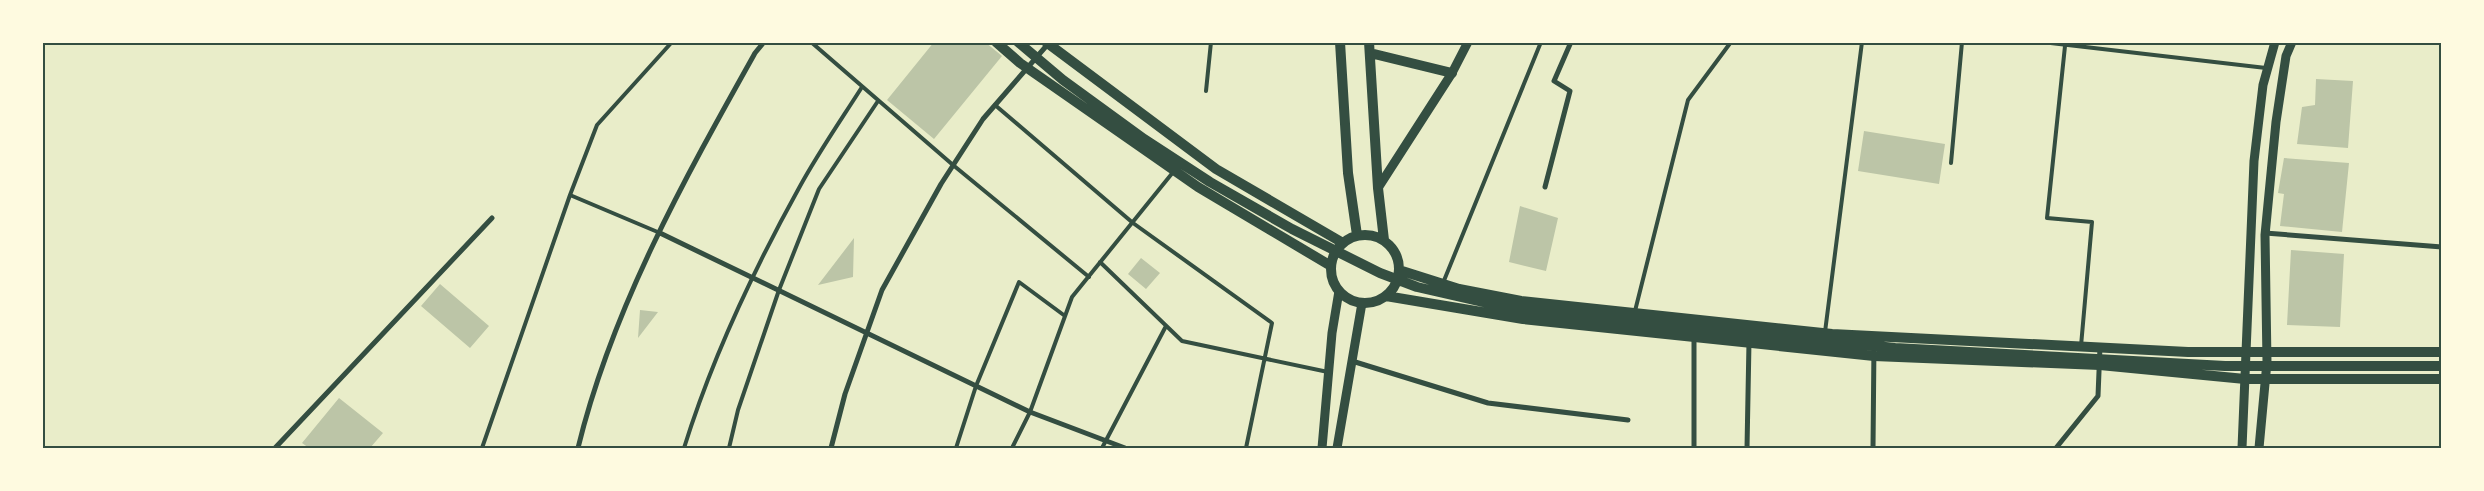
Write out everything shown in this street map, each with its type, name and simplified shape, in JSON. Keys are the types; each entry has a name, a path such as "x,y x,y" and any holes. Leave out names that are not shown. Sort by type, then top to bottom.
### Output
{"main road":[{"path":"996,42 1027,68 1175,170 1331,266"},
{"path":"1018,42 1079,92 1144,139 1210,182 1292,229 1380,272 1417,287 1509,308 1895,348 2225,366 2442,366"},
{"path":"1340,42 1348,173 1357,236"},
{"path":"1369,42 1378,188 1384,240"},
{"path":"1047,43 1216,169 1343,243"},
{"path":"1370,53 1452,73"},
{"path":"1357,236 1376,236 1384,240 1395,253 1399,270 1393,288 1386,296 1371,302 1362,303 1346,297 1334,284 1331,266 1332,258 1343,243 1357,236"},
{"path":"1399,270 1443,283 1521,301 1825,333 2100,347 2267,353 2442,352"},
{"path":"1386,296 1523,319 1874,356 2100,365 2266,379 2442,379"}],"street":[{"path":"578,448 619,321 692,166 755,53 764,42"},
{"path":"1378,188 1452,73 1468,42"},
{"path":"1545,187 1570,91 1554,81 1571,42"},
{"path":"2242,448 2254,161 2263,85 2274,42"},
{"path":"2259,448 2267,353 2265,233 2276,122 2286,56 2292,42"},
{"path":"831,448 845,394 882,290 953,165 983,119 1047,43"},
{"path":"275,448 492,218"},
{"path":"660,233 1030,412 1124,448"},
{"path":"2265,233 2442,247"},
{"path":"1322,448 1332,333 1339,291"},
{"path":"1337,448 1362,303"},
{"path":"1874,336 1874,448"},
{"path":"1694,337 1694,448"},
{"path":"1747,448 1749,342"},
{"path":"2056,448 2098,396 2100,347"},
{"path":"1352,361 1488,403 1628,420"}],"lane":[{"path":"482,448 570,195 597,125 672,42"},
{"path":"811,42 953,165 1089,277"},
{"path":"1206,91 1211,42"},
{"path":"1443,283 1541,42"},
{"path":"1634,313 1688,100 1731,42"},
{"path":"1824,350 1862,42"},
{"path":"1950,163 1962,42"},
{"path":"2042,42 2268,69"},
{"path":"2065,46 2047,218 2092,222 2081,346"},
{"path":"684,448 699,401 752,277 800,186 862,87"},
{"path":"729,448 738,410 779,290 820,189 878,101"},
{"path":"995,105 1133,223 1272,323 1246,448"},
{"path":"1012,448 1030,412 1072,297 1191,150"},
{"path":"570,195 660,233"},
{"path":"1100,262 1182,341 1329,372"},
{"path":"956,448 976,386 1018,282 1065,316"},
{"path":"1102,448 1166,326"}],"building":[{"path":"934,42 985,42 1002,56 934,139 887,100"},
{"path":"2316,79 2353,81 2348,148 2297,144 2302,107 2315,105"},
{"path":"1864,131 1945,144 1939,184 1858,171"},
{"path":"2284,158 2349,163 2342,232 2280,226 2284,194 2278,193"},
{"path":"1520,206 1558,218 1546,271 1509,262"},
{"path":"854,238 853,277 818,285"},
{"path":"2291,250 2344,254 2340,327 2287,325"},
{"path":"1141,258 1160,273 1146,289 1128,274"},
{"path":"440,284 489,326 470,348 421,306"},
{"path":"640,310 658,312 638,338"},
{"path":"339,398 383,433 370,448 309,448 302,443"}]}
